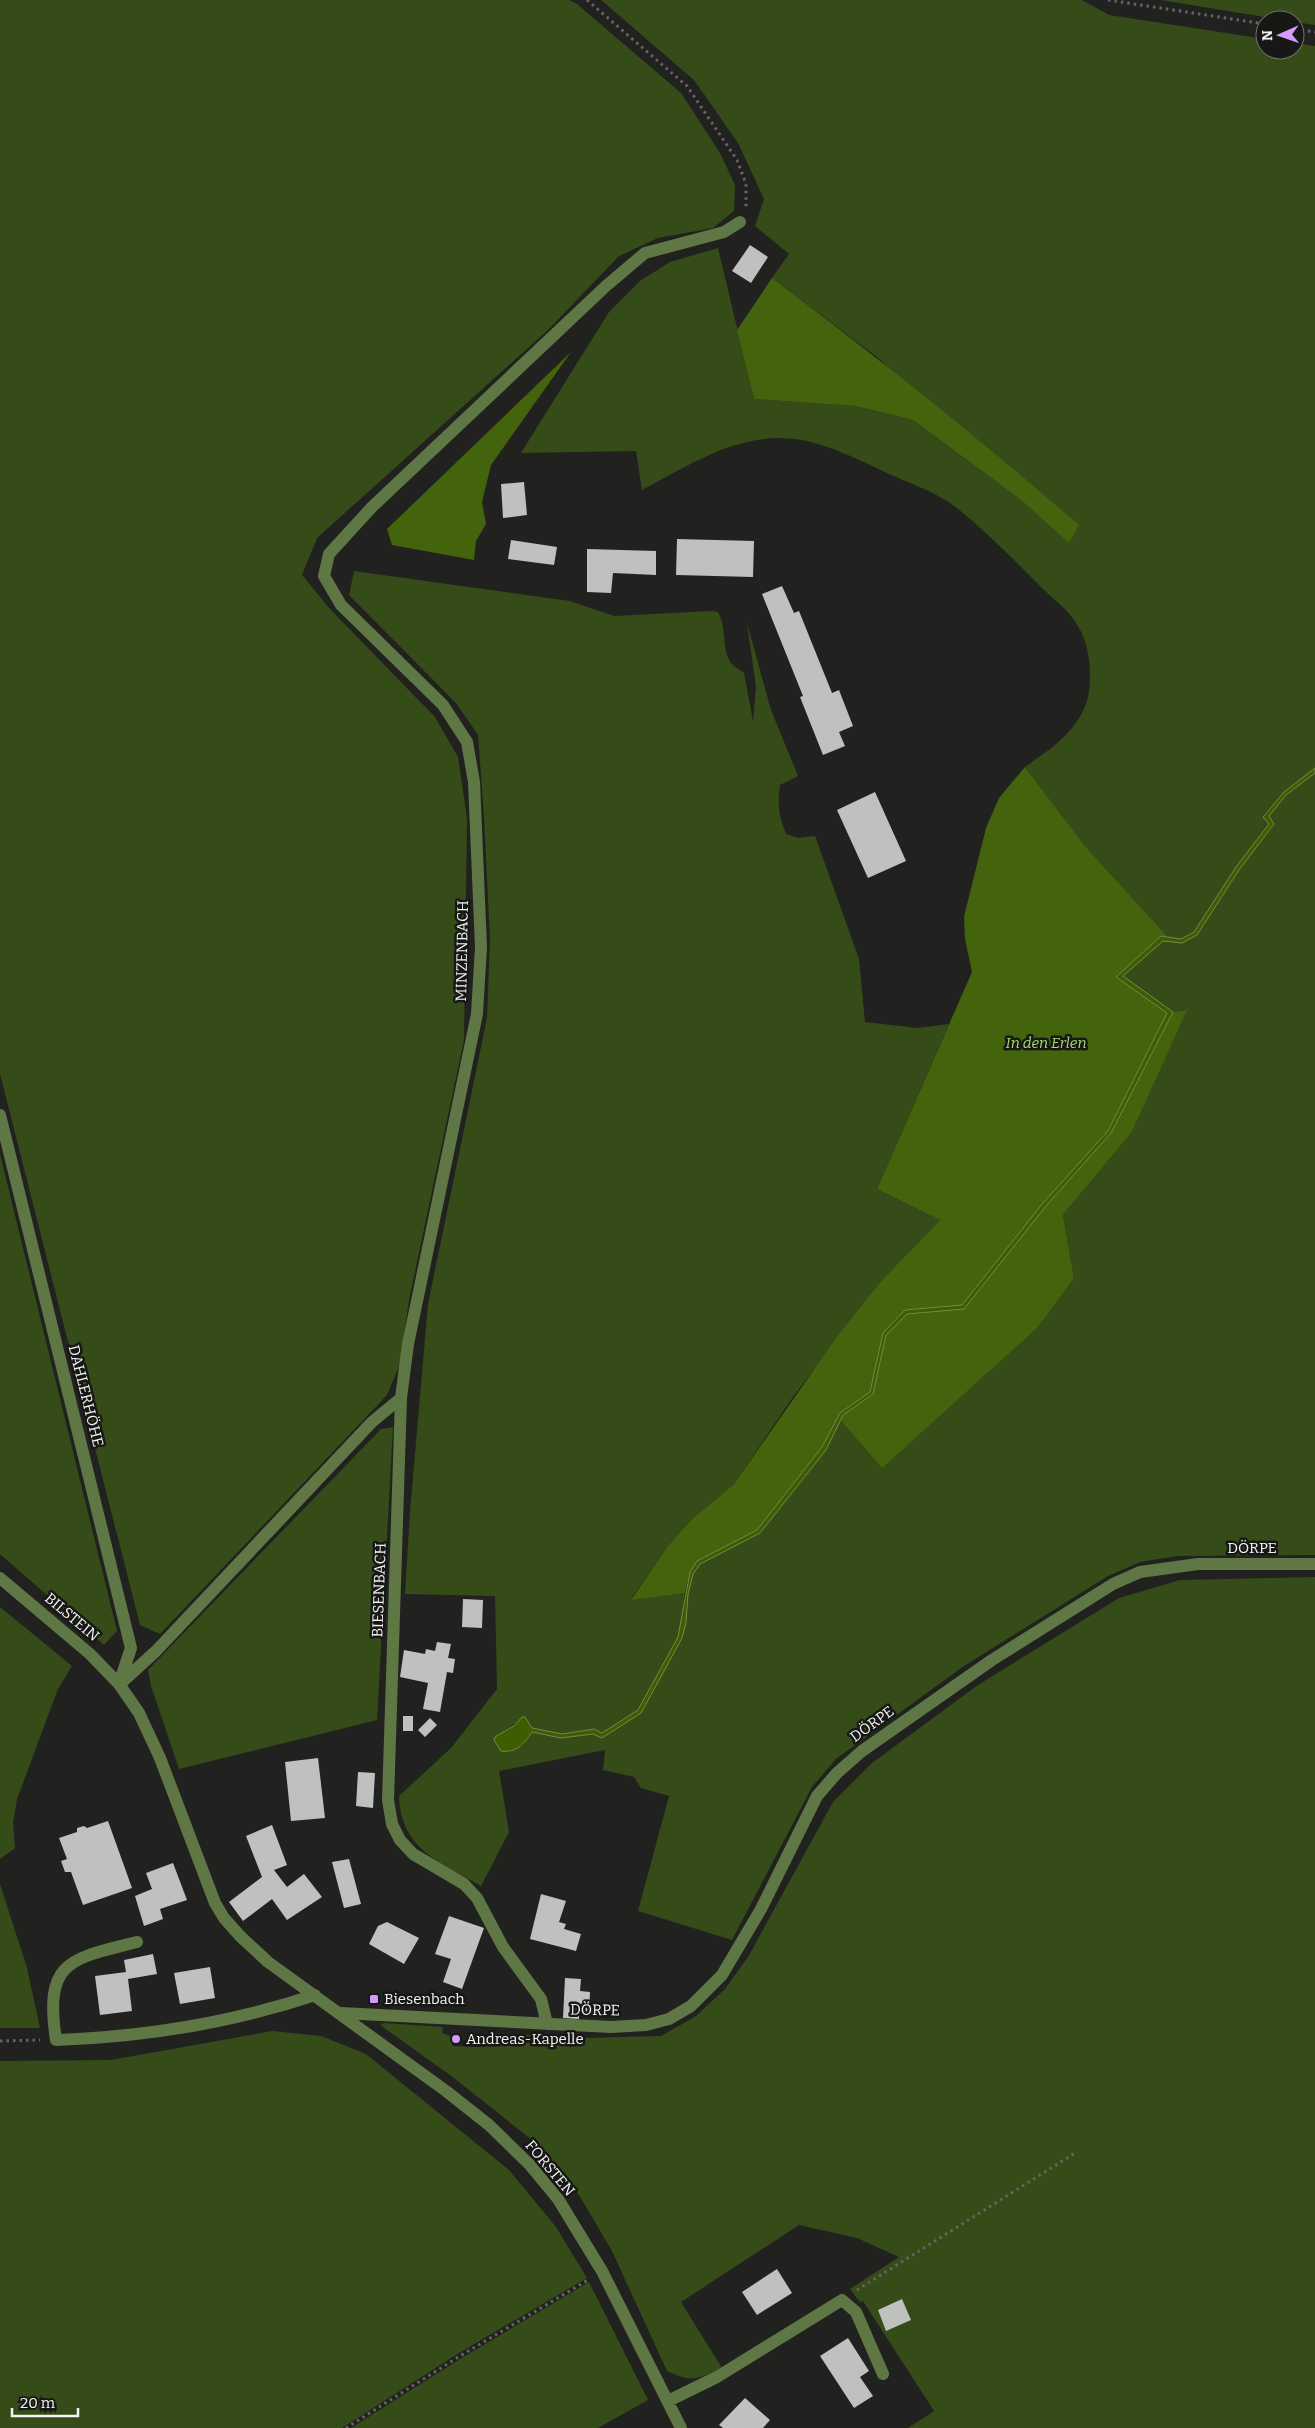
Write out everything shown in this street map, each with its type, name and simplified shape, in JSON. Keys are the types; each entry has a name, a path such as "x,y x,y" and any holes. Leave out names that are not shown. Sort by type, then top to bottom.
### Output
{"street":[{"name":"MINZENBACH","path":"401,1398 408,1344 477,1014 481,947 474,782 467,742 443,705 341,605 324,576 329,554 379,501 606,286 645,253 724,232 740,222"},
{"name":"DAHLERHÖHE","path":"0,1115 131,1648 119,1684"},
{"path":"401,1398 372,1422 156,1651 119,1684 139,1713 160,1758 215,1903 224,1918 268,1962 341,2013 547,2024"},
{"name":"BIESENBACH","path":"401,1398 388,1800 392,1824 400,1840 413,1854 464,1884 477,1898 503,1947 541,1999 547,2024"},
{"name":"DÖRPE","path":"547,2024 611,2027 646,2026 669,2019 691,2006 722,1975 761,1909 817,1796 837,1773 862,1751 992,1660 1113,1584 1140,1572 1165,1566 1198,1564 1315,1564"},
{"name":"BILSTEIN","path":"0,1578 90,1654 119,1684"},
{"path":"137,1942 96,1952 71,1962 57,1978 52,1997 56,2040 152,2034 264,2012 315,1995"},
{"name":"FORSTEN","path":"341,2013 489,2125 529,2164 558,2199 602,2272 681,2428"},
{"path":"668,2401 717,2377 842,2300 856,2312 883,2374"}],"path":[{"path":"587,0 688,86 737,160 746,184 746,204 740,222"},
{"path":"1108,0 1255,22"},
{"path":"0,2041 56,2040"},
{"path":"842,2300 1075,2153"},
{"path":"346,2428 460,2356 602,2272"}],"shaded area":[{"path":"0,0 569,0 577,4 681,93 720,153 735,185 734,211 713,228 658,238 619,256 549,329 317,538 302,575 330,609 435,717 458,757 467,818 464,1040 409,1300 400,1364 387,1395 160,1634 140,1625 0,1074"},
{"path":"601,0 1082,0 1109,15 1255,37 1255,60 1305,60 1305,44 1315,46 1315,768 1284,792 1263,816 1269,824 1236,867 1194,932 1181,939 1168,937 1085,846 1025,767 1065,736 1073,727 1086,705 1090,684 1090,667 1085,641 1070,614 987,534 953,505 925,489 841,452 797,439 763,439 745,442 709,455 642,490 636,451 521,453 609,312 640,281 670,262 718,248 754,399 855,406 913,420 1021,500 1069,542 877,357 772,278 789,254 755,226 764,199 738,143 694,80"},
{"path":"1161,0 1315,0 1315,25 1305,24 1305,10 1255,10 1255,15"},
{"path":"354,571 570,601 614,616 718,612 721,618 728,657 732,664 744,673 753,721 756,687 747,623 771,710 798,776 780,785 779,810 782,821 786,834 798,838 815,836 859,959 865,1022 917,1028 949,1024 877,1189 940,1220 882,1280 793,1397 734,1484 691,1520 667,1547 631,1599 685,1593 682,1622 678,1637 638,1710 602,1733 594,1729 562,1734 532,1728 530,1723 519,1721 495,1737 508,1752 522,1746 532,1732 561,1738 593,1734 602,1738 641,1713 686,1622 688,1594 693,1574 700,1564 760,1533 826,1450 840,1420 882,1468 1074,1278 1063,1215 1132,1132 1186,1010 1173,1012 1122,976 1163,940 1182,943 1197,935 1239,870 1274,824 1268,817 1286,795 1315,773 1315,1555 1178,1556 1140,1562 1108,1576 964,1666 836,1759 812,1787 732,1940 638,1911 669,1796 641,1788 634,1777 603,1770 605,1750 499,1771 509,1832 481,1886 425,1852 415,1842 401,1814 399,1796 451,1748 497,1689 495,1596 405,1594 428,1304 487,1018 490,939 478,735 456,703 349,595"},
{"path":"1315,768 1315,773 1286,795 1269,816 1274,824 1239,870 1197,935 1182,943 1163,941 1123,976 1173,1012 1111,1133 1046,1206 964,1309 907,1314 886,1335 873,1394 843,1415 826,1450 760,1533 700,1564 693,1574 688,1594 686,1622 682,1638 641,1713 602,1738 593,1734 561,1738 532,1732 520,1747 511,1751 501,1751 494,1740 495,1737 515,1725 522,1717 525,1717 532,1728 562,1734 594,1729 602,1733 638,1710 678,1637 690,1572 697,1561 757,1530 822,1447 840,1413 870,1392 883,1333 905,1310 962,1305 1043,1203 1108,1131 1167,1013 1116,977 1161,936 1181,939 1194,932 1236,867 1269,824 1263,817 1284,792"},
{"path":"0,1154 117,1631 104,1645 0,1554"},
{"path":"393,1427 377,1720 179,1769 151,1686 148,1670 381,1429"},
{"path":"1315,1577 1315,2428 908,2428 934,2411 863,2301 860,2302 850,2289 899,2257 857,2238 799,2225 681,2302 722,2368 707,2375 694,2378 675,2375 667,2371 612,2251 579,2195 537,2144 450,2075 380,2025 384,2023 443,2027 442,2033 453,2037 452,2046 484,2047 489,2033 585,2038 661,2036 696,2016 725,1989 748,1957 833,1802 872,1763 978,1685 1119,1598 1180,1580"},
{"path":"0,1607 72,1666 58,1689 17,1799 13,1823 15,1848 0,1859"},
{"path":"0,1884 27,1968 40,2028 0,2028"},
{"path":"272,2031 321,2036 366,2054 509,2170 556,2227 587,2278 459,2353 342,2428 0,2428 0,2061 111,2060"},
{"path":"589,2282 648,2400 598,2428 351,2428 460,2359"}],"green space":[{"path":"772,278 927,398 1079,525 1069,543 1021,500 913,420 855,406 754,399 737,330"},
{"path":"571,352 491,465 482,502 486,524 476,541 474,560 392,545 387,529"},
{"name":"In den Erlen","path":"1025,767 1085,846 1168,937 1161,936 1116,977 1167,1013 1108,1131 1043,1203 962,1305 905,1310 883,1333 870,1392 840,1413 822,1447 757,1530 697,1561 690,1572 685,1593 631,1600 667,1547 691,1520 734,1484 836,1338 882,1280 940,1220 877,1189 972,972 965,939 964,917 986,828 999,798"},
{"path":"1187,1010 1132,1132 1063,1215 1074,1278 1037,1328 882,1468 840,1420 843,1415 873,1394 886,1335 907,1314 964,1309 1046,1206 1111,1133 1173,1012"}],"building":[{"path":"750,245 768,257 751,283 732,271"},
{"path":"524,482 527,515 503,518 501,484"},
{"path":"677,539 754,541 753,577 676,575"},
{"path":"511,540 557,547 554,565 508,559"},
{"path":"587,549 656,551 656,575 613,573 611,593 587,592"},
{"path":"782,586 794,613 799,611 832,693 839,690 853,726 839,732 845,746 823,755 800,697 803,696 762,594"},
{"path":"875,792 906,861 868,878 837,810"},
{"path":"463,1599 483,1600 482,1628 462,1627"},
{"path":"437,1642 451,1644 448,1658 455,1659 453,1673 447,1672 440,1712 423,1709 428,1683 400,1677 404,1650 425,1654 426,1649 435,1651"},
{"path":"403,1716 413,1716 413,1731 403,1731"},
{"path":"430,1718 437,1725 425,1737 418,1730"},
{"path":"318,1758 325,1818 291,1821 285,1762"},
{"path":"358,1772 375,1773 373,1808 356,1806"},
{"path":"108,1821 132,1888 83,1905 71,1872 65,1872 61,1861 67,1859 59,1838 77,1832 77,1828 84,1826 87,1828"},
{"path":"272,1825 287,1865 274,1870 287,1887 304,1874 322,1897 287,1920 272,1899 243,1921 229,1902 262,1877 246,1836"},
{"path":"349,1859 361,1904 344,1908 332,1862"},
{"path":"173,1863 187,1900 160,1909 163,1919 144,1926 135,1896 152,1889 146,1873"},
{"path":"541,1894 566,1901 559,1922 566,1924 564,1929 581,1934 576,1951 530,1939"},
{"path":"449,1916 484,1928 462,1989 443,1982 451,1959 435,1954"},
{"path":"387,1922 419,1938 404,1964 369,1944 378,1926"},
{"path":"153,1954 157,1974 128,1979 132,2011 100,2015 95,1976 126,1972 124,1960"},
{"path":"210,1967 215,1998 180,2004 174,1973"},
{"path":"565,1978 581,1979 580,1991 590,1992 589,2014 579,2013 579,2019 563,2018"},
{"path":"777,2269 792,2293 757,2315 742,2292"},
{"path":"902,2299 911,2320 886,2331 878,2310"},
{"path":"848,2338 869,2371 860,2377 873,2396 854,2408 820,2356"},
{"path":"745,2398 770,2420 763,2428 723,2428 719,2425"}],"place":[{"name":"Biesenbach","path":"374,1999"},
{"name":"Andreas-Kapelle","path":"456,2039"}]}
